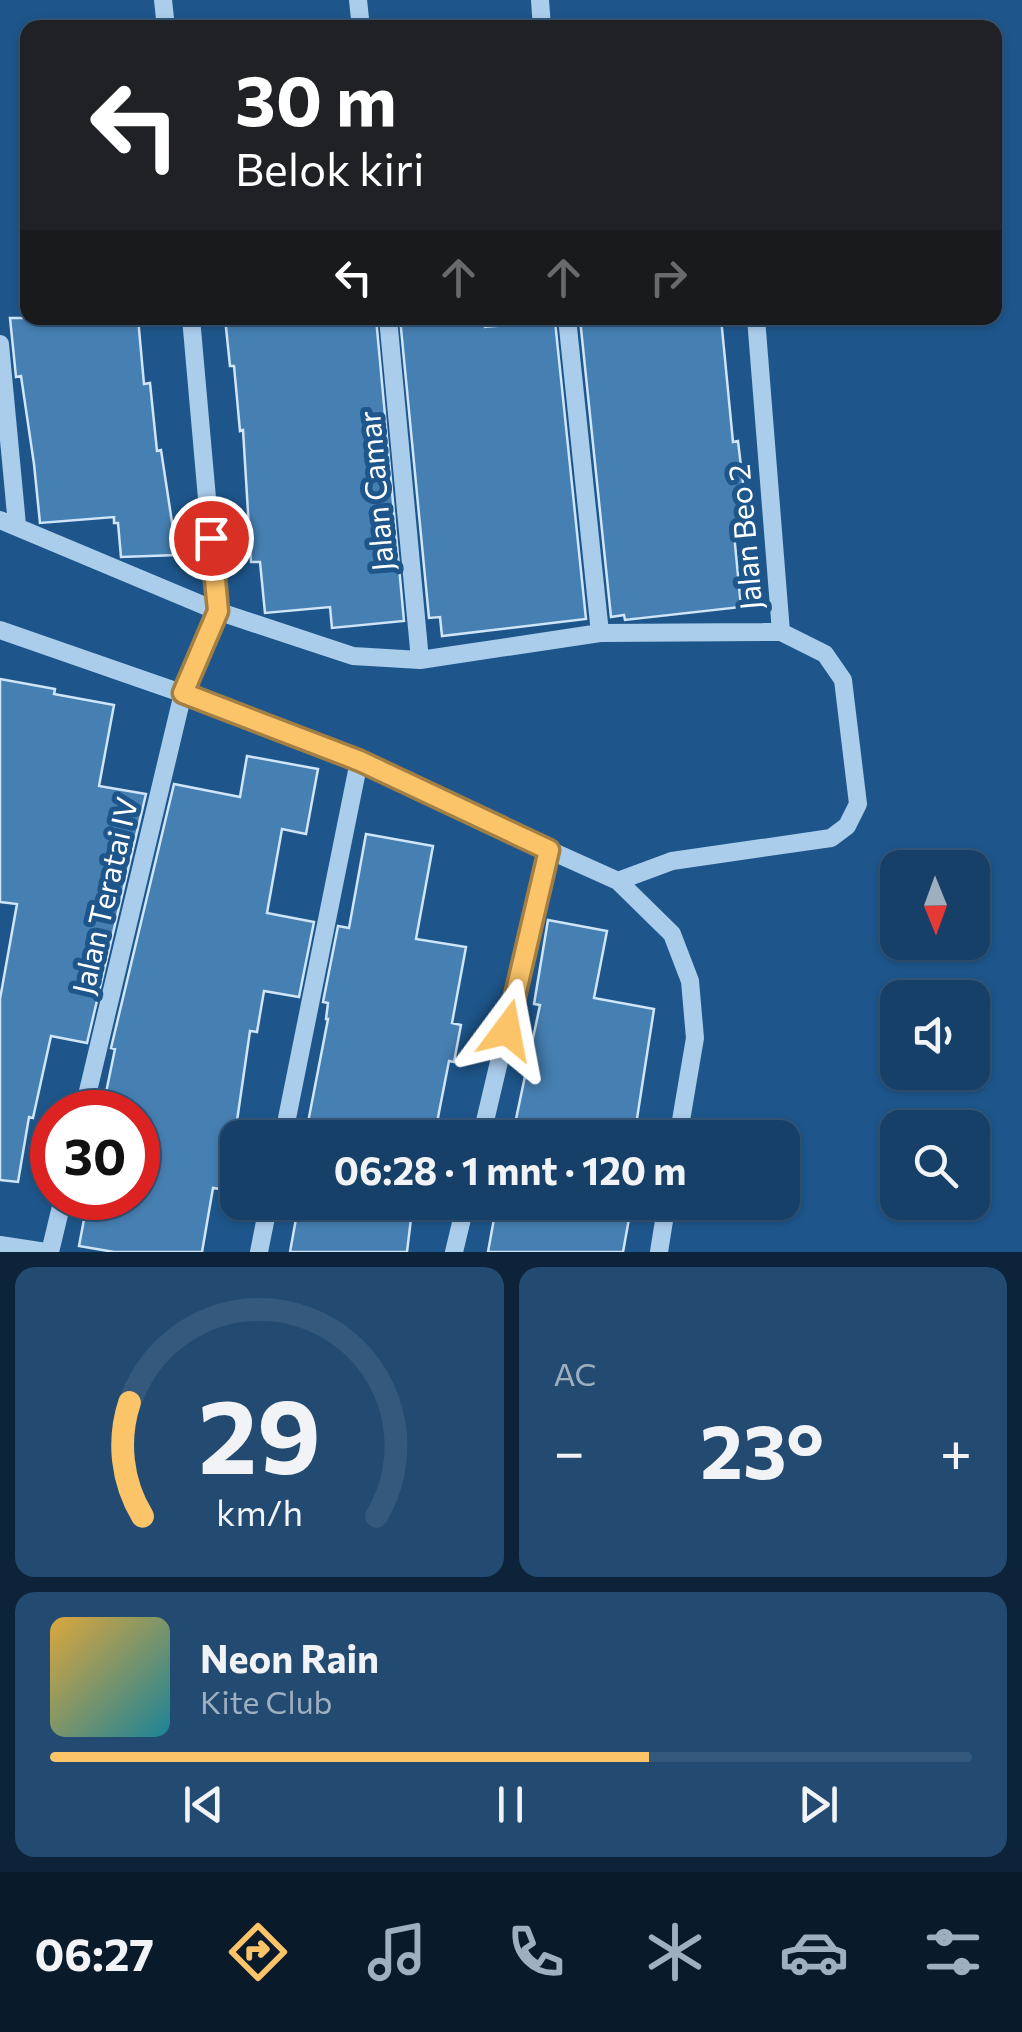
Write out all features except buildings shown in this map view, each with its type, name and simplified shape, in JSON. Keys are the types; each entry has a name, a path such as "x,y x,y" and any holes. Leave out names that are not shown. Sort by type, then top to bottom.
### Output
{"street":[{"path":"192,325 218,611"},
{"name":"Jalan Camar","path":"389,325 420,660"},
{"path":"568,325 600,633"},
{"name":"Jalan Beo 2","path":"8,523 218,611 352,656 420,660 600,633 782,632 757,325"},
{"path":"0,344 8,523"},
{"name":"Jalan Teratai IV","path":"89,1090 183,693 218,611"},
{"path":"0,630 183,693 360,761 618,881 672,934 690,981 696,1038 681,1120"},
{"path":"618,881 672,861 831,838 847,826 858,804 844,680 825,654 782,632"},
{"path":"286,1120 360,761"},
{"path":"485,1120 549,850"},
{"path":"0,1245 48,1252 57,1220"},
{"path":"259,1252 265,1220"},
{"path":"454,1252 462,1220"},
{"path":"659,1252 665,1220"}],"route":[{"path":"211,538 218,611 183,693 360,761 549,850 507,1030"}]}
